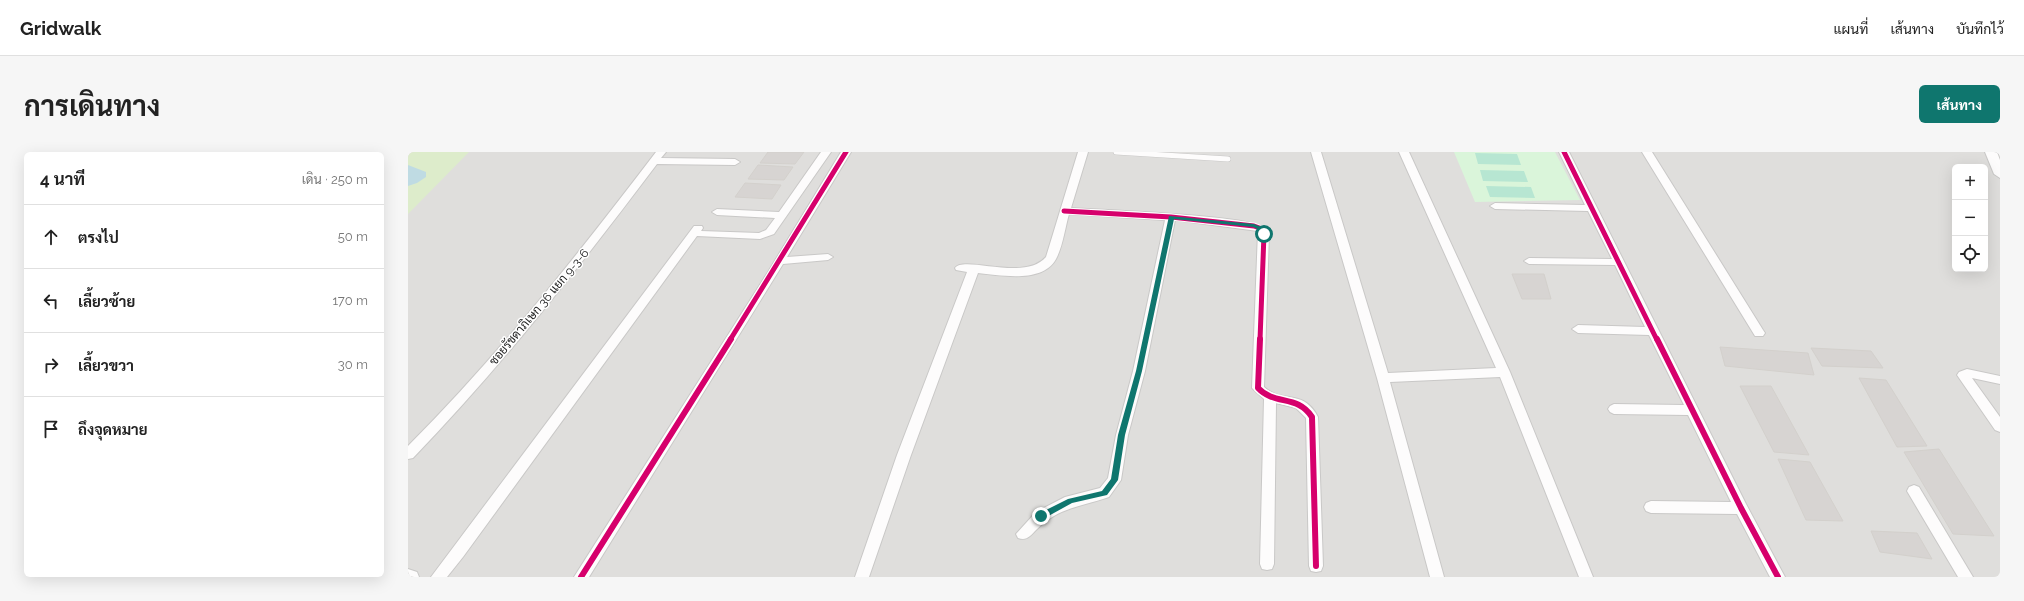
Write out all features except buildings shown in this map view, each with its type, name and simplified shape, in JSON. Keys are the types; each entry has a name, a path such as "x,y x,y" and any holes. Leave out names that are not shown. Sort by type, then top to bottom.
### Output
{"street":[{"path":"438,577 458,553 700,231 760,236 770,232 826,152"},
{"path":"581,577 780,261 846,152"},
{"path":"960,268 1018,271 1039,269 1051,258 1083,152"},
{"path":"1316,152 1383,378 1437,577"},
{"path":"1404,152 1504,372 1586,577"},
{"path":"1564,152 1741,508 1778,577"},
{"path":"1647,152 1759,333"},
{"path":"1991,152 2000,174"},
{"path":"657,156 735,162"},
{"name":"ซอยรัชดาภิเษก 36 แยก 9-3-6","path":"408,454 451,411 536,312 657,156"},
{"path":"1495,206 1592,208"},
{"path":"1064,211 1171,217 1254,226 1262,229 1264,234 1258,388 1262,394 1270,397 1299,402 1308,408 1312,416 1316,566"},
{"path":"717,212 783,215"},
{"path":"1023,534 1041,516 1070,501 1104,493 1114,480 1122,435 1139,371 1171,217"},
{"path":"780,261 828,257"},
{"path":"1529,261 1619,262"},
{"path":"862,577 904,455 974,268"},
{"path":"1578,329 1653,330"},
{"path":"1383,378 1504,372"},
{"path":"2000,380 1967,373 1964,375 1965,379 2000,427"},
{"path":"1267,564 1270,397"},
{"path":"1614,409 1693,410"},
{"path":"1914,491 1966,577"},
{"path":"1651,507 1741,508"},
{"path":"408,576 412,577"}],"lane":[{"path":"1116,152 1228,159"}],"shaded area":[{"path":"408,152 2000,152 2000,577 408,577"}],"green space":[{"path":"408,152 469,152 408,214"},
{"path":"1454,152 1555,152 1580,200 1475,202"},
{"path":"1475,153 1517,154 1521,165 1478,164"},
{"path":"1480,170 1524,171 1528,182 1483,181"},
{"path":"1486,186 1531,187 1535,198 1490,197"}],"water":[{"path":"408,165 426,172 426,177 417,183 408,186"}],"cycle path":[{"path":"581,577 773,272 846,152"},
{"path":"1564,152 1741,508 1778,577"},
{"path":"1064,211 1171,217 1254,226 1262,229 1264,234 1258,388 1264,394 1271,397 1300,404 1307,409 1312,417 1316,566"}],"route":[{"path":"1041,516 1070,501 1104,493 1114,480 1127,410 1139,371 1171,217 1254,226 1262,229 1264,234"}]}
